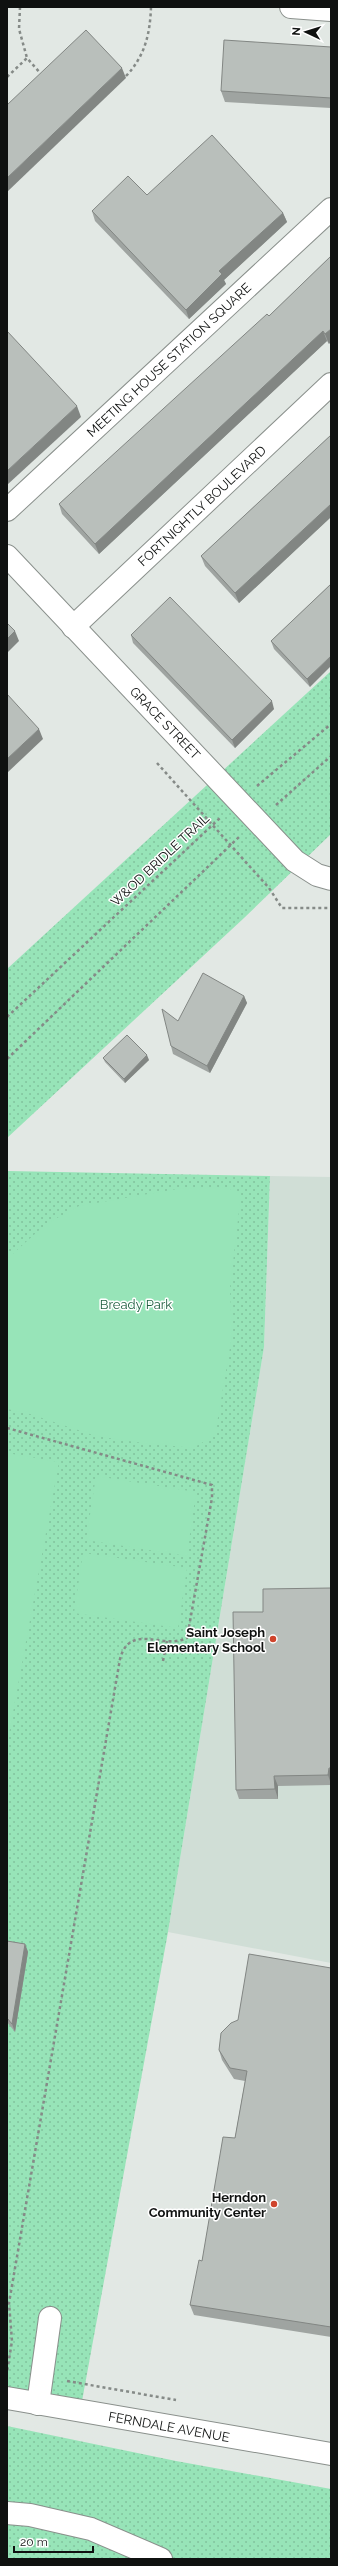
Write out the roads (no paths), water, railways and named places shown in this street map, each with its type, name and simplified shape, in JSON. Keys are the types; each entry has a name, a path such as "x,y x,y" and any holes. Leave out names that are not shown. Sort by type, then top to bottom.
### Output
{"street":[{"path":"291,7 331,10"},
{"name":"MEETING HOUSE STATION SQUARE","path":"7,510 331,209"},
{"name":"FORTNIGHTLY BOULEVARD","path":"73,627 331,384"},
{"name":"GRACE STREET","path":"7,556 239,801 256,822 295,861 317,875 331,879"},
{"path":"38,2404 50,2318"},
{"name":"FERNDALE AVENUE","path":"7,2398 331,2454"},
{"path":"7,2513 30,2515 91,2529 161,2559"}],"place":[{"name":"Saint Joseph Elementary School","path":"273,1639"},
{"name":"Herndon Community Center","path":"274,2204"}],"park label":[{"name":"Bready Park","path":"136,1304"}]}
